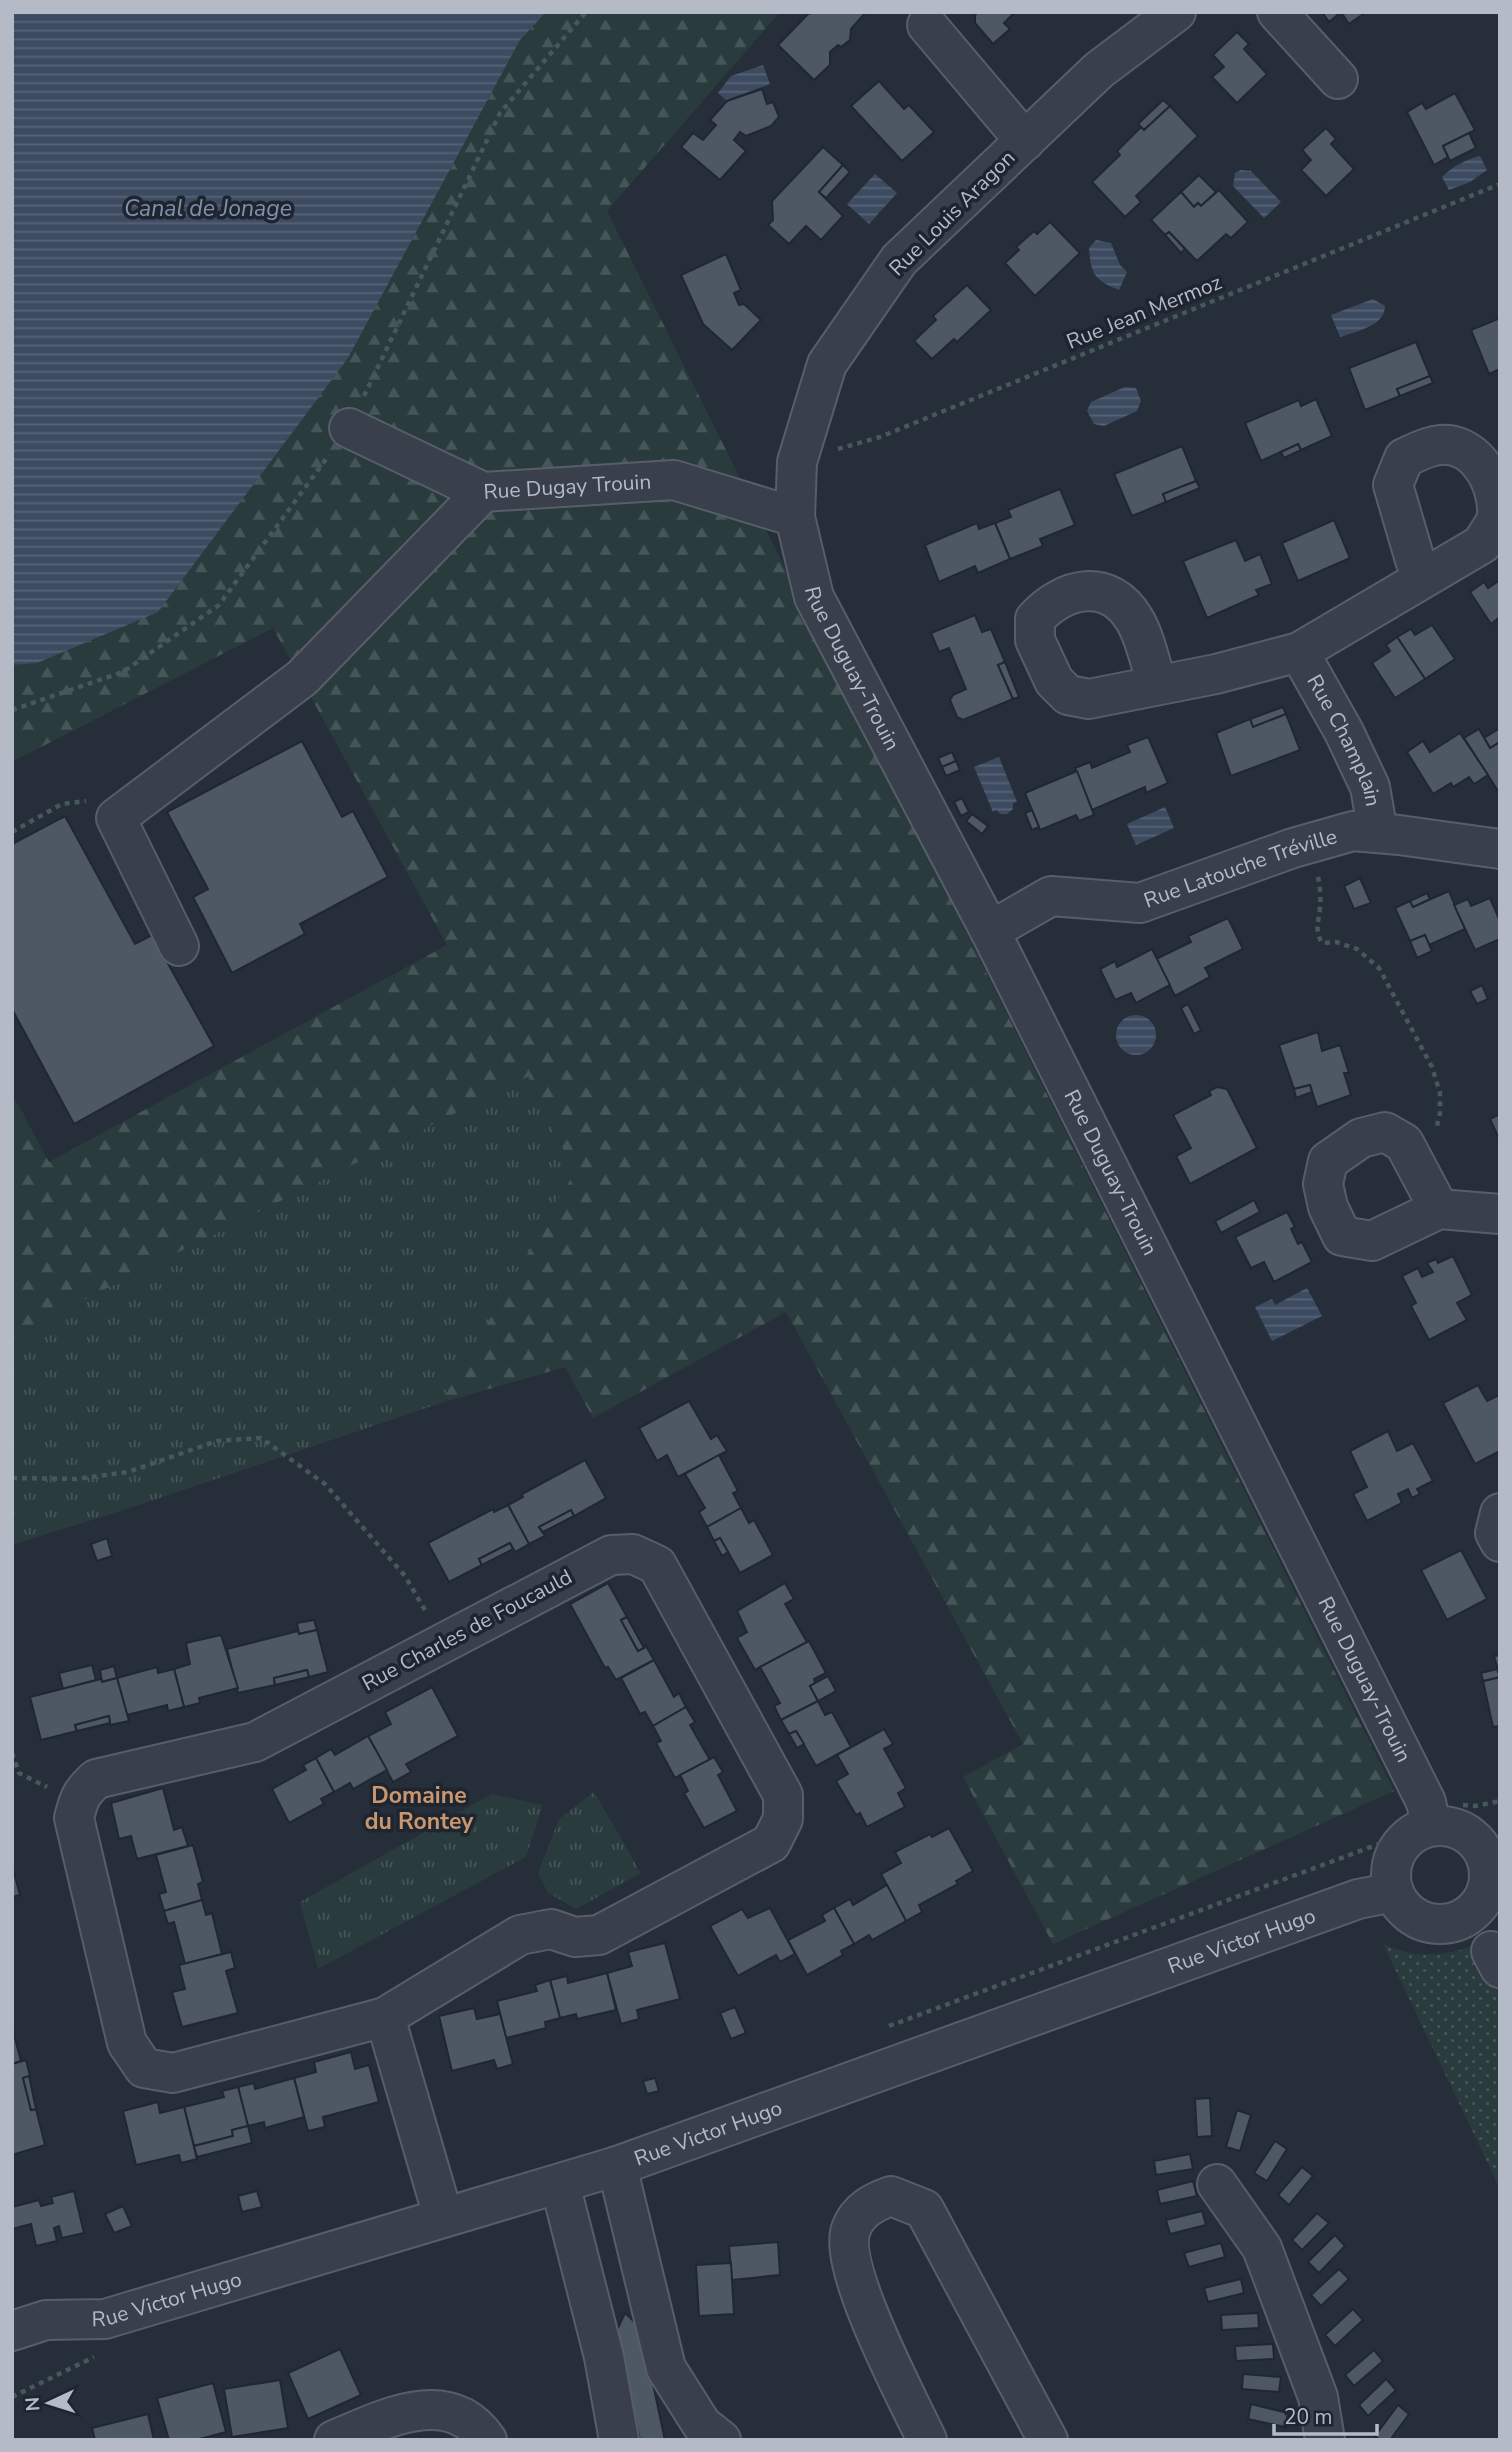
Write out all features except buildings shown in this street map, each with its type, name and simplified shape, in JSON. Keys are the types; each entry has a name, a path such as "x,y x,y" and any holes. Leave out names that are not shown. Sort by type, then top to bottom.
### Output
{"street":[{"name":"Rue Louis Aragon","path":"795,517 797,462 827,364 892,270 1099,70 1176,12"},
{"path":"1277,12 1338,79"},
{"name":"Rue Louis Aragon","path":"927,25 1025,141"},
{"name":"Rue Dugay Trouin","path":"349,428 483,492 674,480 795,517"},
{"path":"179,946 116,818 302,678 483,492"},
{"name":"Rue Duguay-Trouin","path":"795,517 814,597 990,931 1429,1814"},
{"name":"Rue Champlain","path":"1157,685 1216,674 1299,652 1423,577"},
{"name":"Rue Champlain","path":"1299,652 1370,786 1378,833"},
{"name":"Rue Latouche Tréville","path":"990,931 1051,896 1140,903 1353,831 1500,849"},
{"path":"1439,1209 1404,1143 1385,1132 1361,1138 1328,1161 1322,1184 1328,1207 1342,1236 1372,1241 1439,1209 1500,1214"},
{"path":"1500,1513 1495,1532 1500,1542"},
{"name":"Rue Charles de Foucauld","path":"633,1554 657,1565 783,1795 783,1819 771,1843 599,1935 576,1937 551,1928 520,1935 385,2017 173,2073 144,2068 127,2043 74,1818 78,1802 81,1793 96,1779 254,1742 611,1555 633,1554"},
{"path":"1429,1814 1447,1826 1462,1831 1493,1858 1483,1900 1473,1912 1459,1920 1444,1924 1428,1923 1413,1916 1402,1906 1394,1892 1390,1875 1393,1858 1402,1843 1429,1814"},
{"name":"Rue Victor Hugo","path":"12,2331 46,2320 105,2319 617,2166 1358,1899 1394,1892"},
{"path":"385,2017 443,2216"},
{"path":"617,2166 666,2368 702,2425 721,2440"},
{"path":"560,2183 604,2357 619,2440"},
{"path":"1217,2184 1262,2248 1318,2397 1325,2440"},
{"path":"928,2440 871,2320 851,2267 850,2230 868,2204 891,2196 924,2209 1048,2440"},
{"path":"334,2440 405,2412 439,2409 476,2424 487,2440"}],"path":[{"name":"Rue Jean Mermoz","path":"797,462 880,437 1500,184"},
{"path":"12,832 62,804 91,800 116,818"},
{"path":"1311,843 1321,909 1316,921 1317,934 1322,943 1336,942 1357,949 1379,968 1432,1067 1440,1093 1440,1113 1433,1139 1417,1167"},
{"path":"12,1478 76,1479 128,1472 217,1441 261,1438 325,1484 405,1576 444,1643"},
{"path":"12,1753 19,1773 78,1802"},
{"path":"879,2029 1387,1841 1429,1814 1500,1801"}],"green space":[{"path":"546,12 780,12 607,211 1394,1791 1053,1944 963,1777 1023,1744 786,1312 593,1418 565,1367 441,1403 574,1173 529,1076 12,1336 12,1094 49,1162 447,945 273,628 12,762 12,665 37,663 348,358 520,40"},
{"path":"529,1076 574,1173 441,1403 12,1545 12,1336"},
{"path":"594,1792 641,1873 576,1909 548,1893 538,1873 559,1819"},
{"path":"492,1794 543,1805 526,1857 318,1969 300,1902"},
{"path":"1500,1928 1500,2189 1383,1944 1416,1954 1438,1954 1472,1946"}],"water":[{"name":"Canal de Jonage","path":"12,12 546,12 520,40 348,358 158,612 37,663 12,665"},
{"path":"763,65 770,84 726,100 718,93 731,76"},
{"path":"1480,156 1487,170 1470,182 1449,190 1442,177 1469,159"},
{"path":"1250,170 1281,202 1264,218 1233,186 1235,173"},
{"path":"875,174 897,193 869,224 847,204"},
{"path":"1096,240 1111,243 1120,265 1127,272 1119,290 1095,275 1089,248"},
{"path":"1373,299 1385,306 1380,318 1369,327 1340,337 1331,315"},
{"path":"1125,387 1136,388 1141,401 1137,411 1104,426 1094,424 1087,411 1091,402"},
{"path":"999,757 1017,802 1013,803 1013,809 1007,814 996,810 993,812 974,767"},
{"path":"1165,807 1174,828 1136,845 1127,824"},
{"path":"1136,1015 1144,1016 1150,1021 1155,1027 1155,1043 1150,1049 1144,1054 1136,1055 1128,1054 1122,1049 1117,1043 1116,1035 1117,1027 1122,1021 1128,1016"},
{"path":"1307,1288 1322,1316 1272,1341 1255,1307 1272,1299 1275,1305"}],"district":[{"name":"Domaine du Rontey","path":"419,1808"}]}
